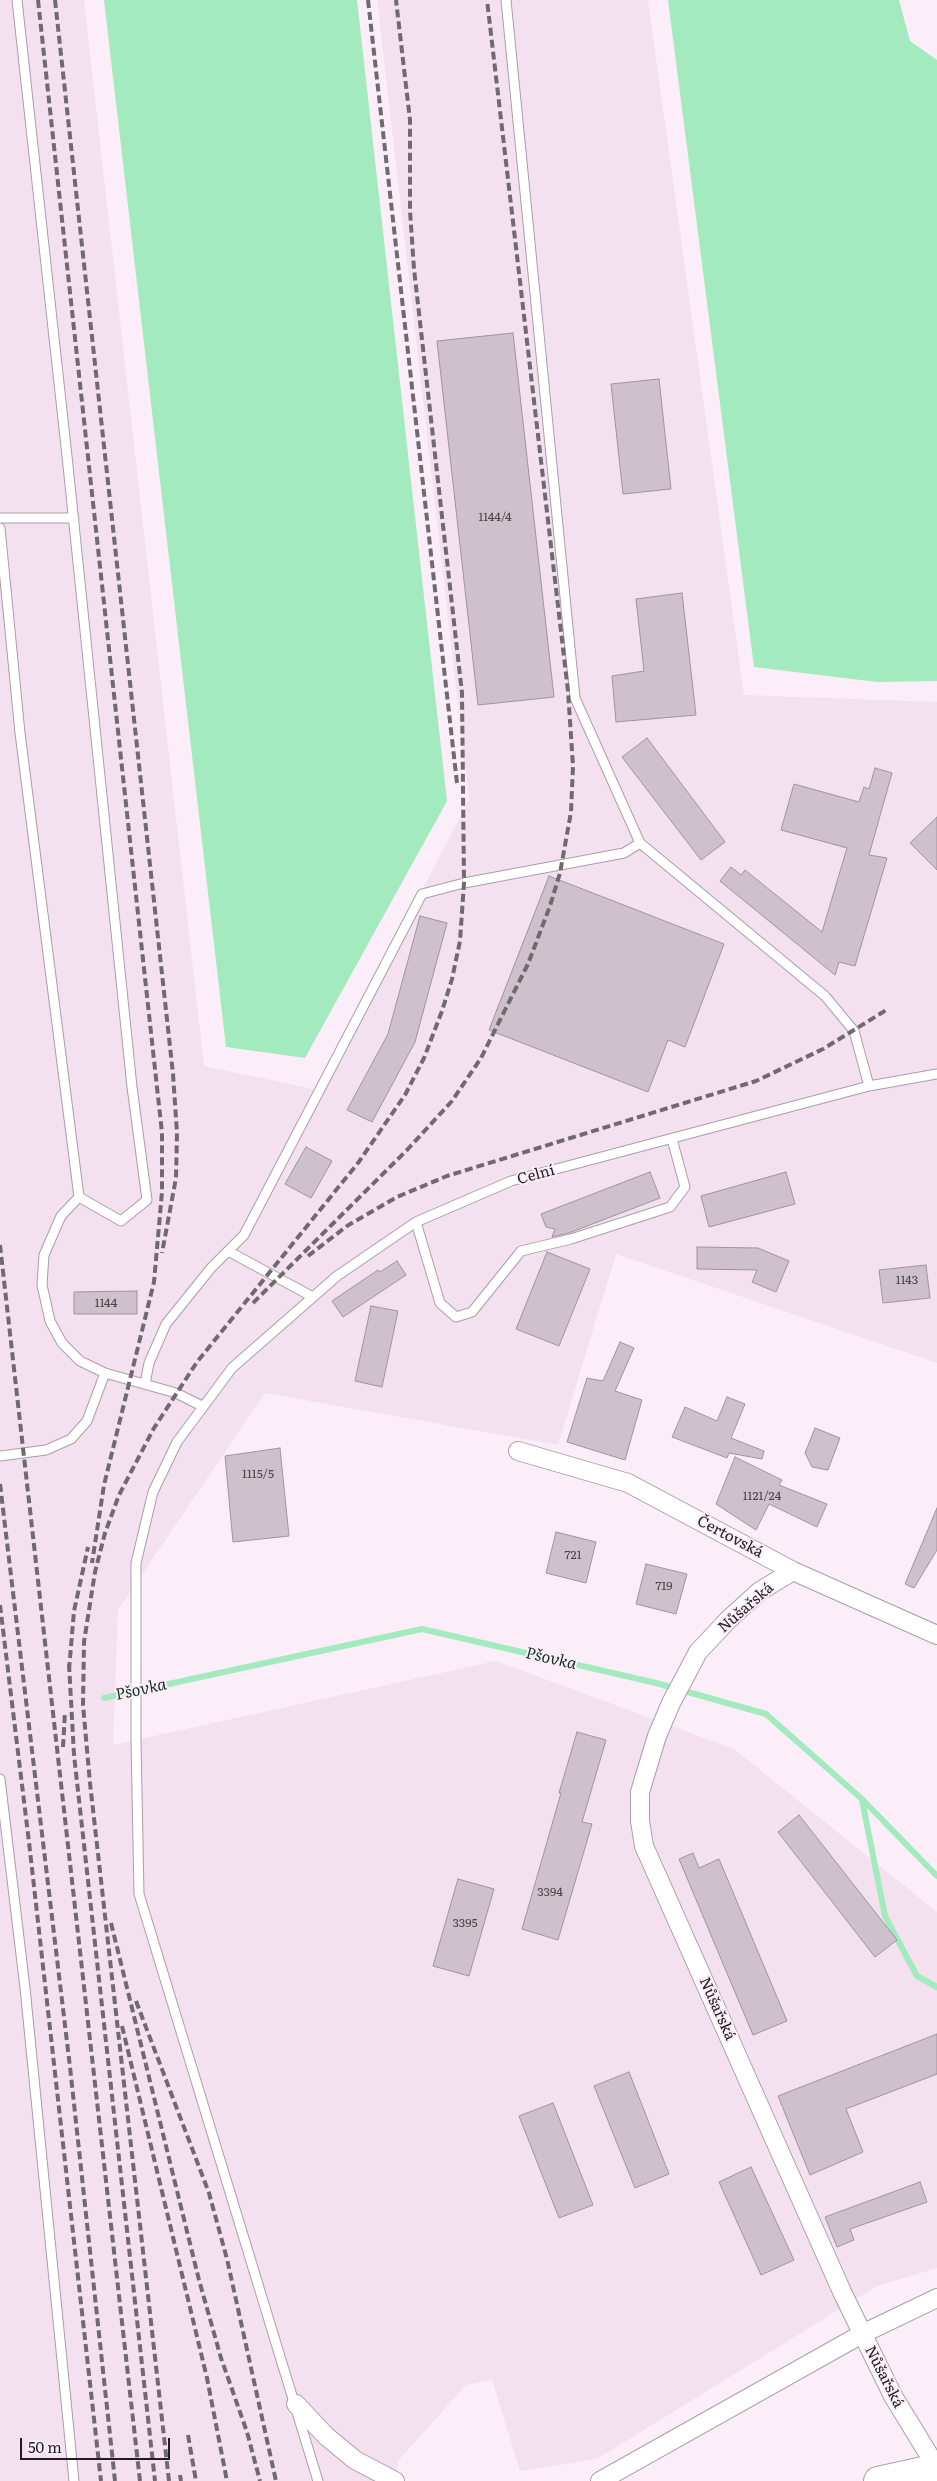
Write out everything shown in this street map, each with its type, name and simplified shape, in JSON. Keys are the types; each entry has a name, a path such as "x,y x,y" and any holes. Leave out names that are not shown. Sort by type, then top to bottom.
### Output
{"main road":[{"path":"878,2481 937,2468"}],"street":[{"name":"Čertovská","path":"518,1451 628,1483 793,1571 937,1634"},
{"name":"Nůšařská","path":"793,1571 760,1591 728,1620 698,1652 671,1703 652,1750 640,1792 640,1821 644,1846 862,2334 893,2396 937,2468"},
{"path":"600,2481 862,2334 937,2298"},
{"path":"296,2404 326,2436 356,2460 395,2481"}],"lane":[{"path":"16,0 74,518 132,1087 147,1200 121,1221 80,1197"},
{"path":"506,0 575,698 640,844 825,996 854,1031 870,1086"},
{"path":"0,518 74,518"},
{"path":"0,528 20,734 80,1197"},
{"path":"145,1384 149,1363 166,1324 211,1268 244,1235 422,894 464,883 624,854 640,844"},
{"name":"Celní","path":"318,2481 139,1894 136,1740 136,1563 144,1525 154,1492 177,1442 232,1368 336,1276 416,1222 511,1181 870,1086 937,1074"},
{"path":"416,1222 440,1303 456,1317 472,1312 521,1251 571,1239 670,1207 685,1187 672,1139"},
{"path":"80,1197 61,1216 44,1255 42,1285 50,1321 62,1343 80,1361 105,1373 176,1393 202,1406"},
{"path":"228,1251 313,1297"},
{"path":"0,1456 39,1451 62,1445 71,1439 87,1422 105,1373"},
{"path":"0,1779 25,1988 74,2481"}],"shaded area":[{"path":"0,0 84,0 204,1066 318,1090 469,800 377,0 648,0 744,695 937,702 937,1363 616,1254 558,1445 265,1393 118,1610 113,1745 496,1661 734,1749 937,1912 937,2268 877,2286 597,2459 520,2471 492,2380 466,2385 398,2461 396,2481 0,2481"},
{"path":"104,0 357,0 447,801 305,1058 226,1047"},
{"path":"668,0 899,0 910,41 937,60 937,681 877,682 754,667"}],"building":[{"path":"513,333 554,697 478,705 437,341"},
{"path":"659,379 671,489 623,494 611,384"},
{"path":"682,593 696,715 616,722 612,676 644,671 636,599"},
{"path":"647,738 725,842 701,860 622,757"},
{"path":"875,768 892,773 869,855 887,858 855,966 839,962 835,975 720,881 731,867 741,875 745,870 822,932 847,848 781,830 794,784 859,802 864,787 869,789"},
{"path":"937,817 937,870 910,843"},
{"path":"549,876 724,944 685,1047 668,1040 648,1092 489,1030"},
{"path":"420,916 447,923 415,1042 372,1122 347,1110 388,1034"},
{"path":"306,1147 332,1161 311,1198 285,1184"},
{"path":"650,1172 660,1198 569,1233 552,1237 555,1229 546,1227 541,1214"},
{"path":"786,1172 795,1204 709,1227 701,1196"},
{"path":"697,1247 758,1248 789,1261 776,1292 752,1282 757,1270 697,1269"},
{"path":"547,1252 590,1269 559,1346 516,1329"},
{"path":"397,1261 406,1275 343,1317 332,1301 378,1270 380,1272"},
{"path":"926,1265 930,1298 883,1303 879,1270"},
{"path":"137,1291 137,1314 74,1314 74,1292"},
{"path":"371,1306 398,1311 382,1387 355,1381"},
{"path":"620,1342 634,1348 615,1391 642,1400 625,1460 567,1442 587,1378 603,1381"},
{"path":"727,1397 745,1404 731,1438 764,1451 762,1459 729,1453 727,1458 672,1437 685,1407 717,1421"},
{"path":"815,1428 840,1438 828,1470 812,1467 805,1453"},
{"path":"280,1448 289,1536 233,1542 225,1456"},
{"path":"735,1457 782,1480 779,1485 827,1504 817,1527 769,1504 756,1530 716,1504"},
{"path":"937,1508 937,1550 914,1588 905,1584"},
{"path":"556,1532 596,1542 586,1583 546,1573"},
{"path":"646,1564 687,1574 676,1614 636,1604"},
{"path":"577,1732 606,1740 582,1822 592,1824 558,1940 522,1929"},
{"path":"799,1815 897,1940 875,1957 778,1832"},
{"path":"693,1853 699,1868 719,1859 787,2021 753,2035 679,1859"},
{"path":"458,1879 494,1889 469,1976 433,1966"},
{"path":"937,2034 937,2074 846,2109 863,2152 810,2175 778,2096"},
{"path":"629,2072 669,2174 635,2188 594,2086"},
{"path":"553,2103 593,2205 559,2218 519,2116"},
{"path":"751,2167 794,2260 761,2275 719,2182"},
{"path":"920,2182 927,2202 850,2229 854,2240 837,2247 825,2217"}],"waterway":[{"name":"Pšovka","path":"104,1698 422,1629 656,1683 766,1714 862,1799 937,1876"},
{"path":"862,1800 885,1916 917,1976 937,1987"}],"railway":[{"path":"38,0 162,1133 162,1192 154,1282 104,1485 92,1563"},
{"path":"55,0 173,1074 177,1133 176,1178 162,1253"},
{"path":"368,0 457,783"},
{"path":"169,2481 90,1783 83,1705 84,1642 95,1572 105,1533 119,1495 154,1428 197,1362 358,1163 405,1095 424,1058 442,1011 452,979 460,941 464,883 462,693 414,269 410,211 410,120 396,0"},
{"path":"253,1303 407,1150 452,1101 481,1058 528,964 550,906 560,873 571,812 573,766 568,691 487,0"},
{"path":"308,1256 347,1226 397,1197 447,1176 756,1081 823,1049 888,1009"},
{"path":"0,1245 140,2481"},
{"path":"0,1484 70,2067 115,2481"},
{"path":"69,1670 74,1611 88,1547"},
{"path":"0,1605 29,1842 101,2481"},
{"path":"69,1664 74,1755 155,2481"},
{"path":"63,1747 65,1712"},
{"path":"111,1923 199,2280 221,2358 247,2432 260,2481"},
{"path":"136,2001 209,2193 227,2259 276,2481"},
{"path":"122,2026 207,2378 227,2481"},
{"path":"188,2435 196,2481"},
{"path":"180,2475 181,2481"}]}
